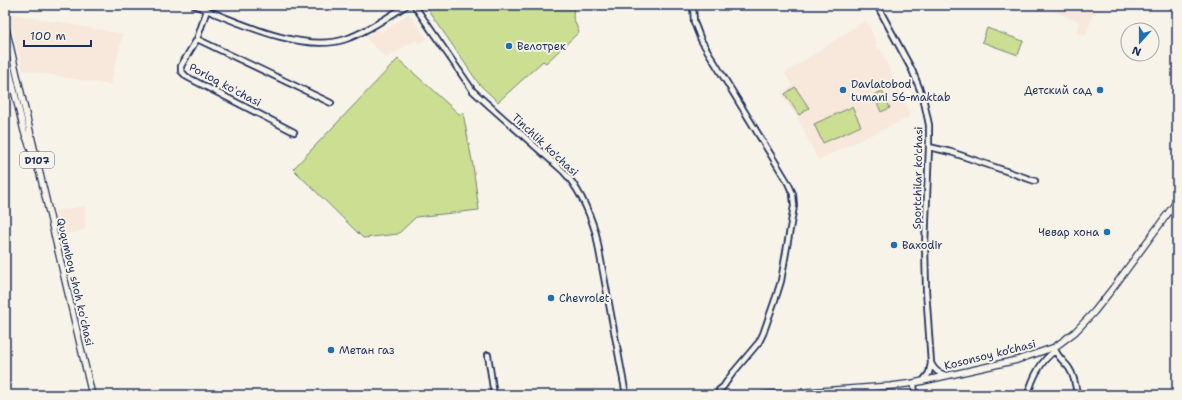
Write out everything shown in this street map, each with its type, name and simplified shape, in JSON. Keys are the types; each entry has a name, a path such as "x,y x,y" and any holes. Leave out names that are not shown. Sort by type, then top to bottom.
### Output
{"main road":[{"name":"Ququmboy shoh koʻchasi","path":"5,24 92,395"},
{"name":"Ququmboy shoh koʻchasi","path":"5,53 24,131 40,174"},
{"name":"Kosonsoy ko’chasi","path":"762,395 914,383 1017,360 1055,349 1075,332 1094,312 1177,201"}],"street":[{"path":"194,5 267,34 307,42 328,43 339,42 354,36 407,5"},
{"name":"Tinchlik ko'chasi","path":"414,5 473,91 563,171 572,180 579,191 589,212 596,234 626,395"},
{"path":"693,5 694,22 701,40 788,182 794,200 791,228 781,281 763,334 753,350 719,390 718,395"},
{"name":"Sportchilar ko'chasi","path":"877,5 887,20 912,70 923,97 929,125 926,290 931,363"},
{"name":"Porloq koʻchasi","path":"207,10 197,38 181,66 181,71 187,76 294,132"},
{"path":"197,38 331,103"},
{"path":"929,147 951,152 1035,181"},
{"path":"1028,395 1030,386 1037,372 1055,349 1070,369 1077,395"},
{"path":"488,355 494,395"},
{"path":"931,363 934,369 948,376"},
{"path":"923,381 929,373 931,363"},
{"path":"914,383 914,395"}],"shaded area":[{"path":"1051,5 1097,5 1085,36 1076,33 1080,22 1050,10"},
{"path":"8,13 123,34 110,85 23,70"},
{"path":"409,14 427,39 419,44 416,40 386,58 366,38 375,29 382,32"},
{"name":"Davlatobod tumani 56-maktab","path":"866,20 877,43 875,45 878,50 880,48 909,112 909,117 818,160 799,121 781,93 793,86 785,73"},
{"path":"85,206 85,230 61,235 55,211"}],"green space":[{"name":"Велотрек","path":"425,5 574,5 573,17 579,32 546,63 543,61 498,102 479,84"},
{"path":"987,28 1023,41 1018,55 982,42"},
{"path":"398,59 459,114 463,113 473,166 479,210 416,217 398,234 363,238 293,169"},
{"path":"795,87 809,108 799,115 785,94"},
{"path":"882,91 890,108 881,112 874,95"},
{"path":"852,107 861,126 823,143 814,124"}],"place":[{"name":"Велотрек","path":"509,46"},
{"name":"Davlatobod tumani 56-maktab","path":"843,90"},
{"name":"Детский сад","path":"1100,90"},
{"name":"Чевар хона","path":"1107,232"},
{"name":"Baxodir","path":"894,245"},
{"name":"Chevrolet","path":"551,298"},
{"name":"Метан газ","path":"331,350"}]}
